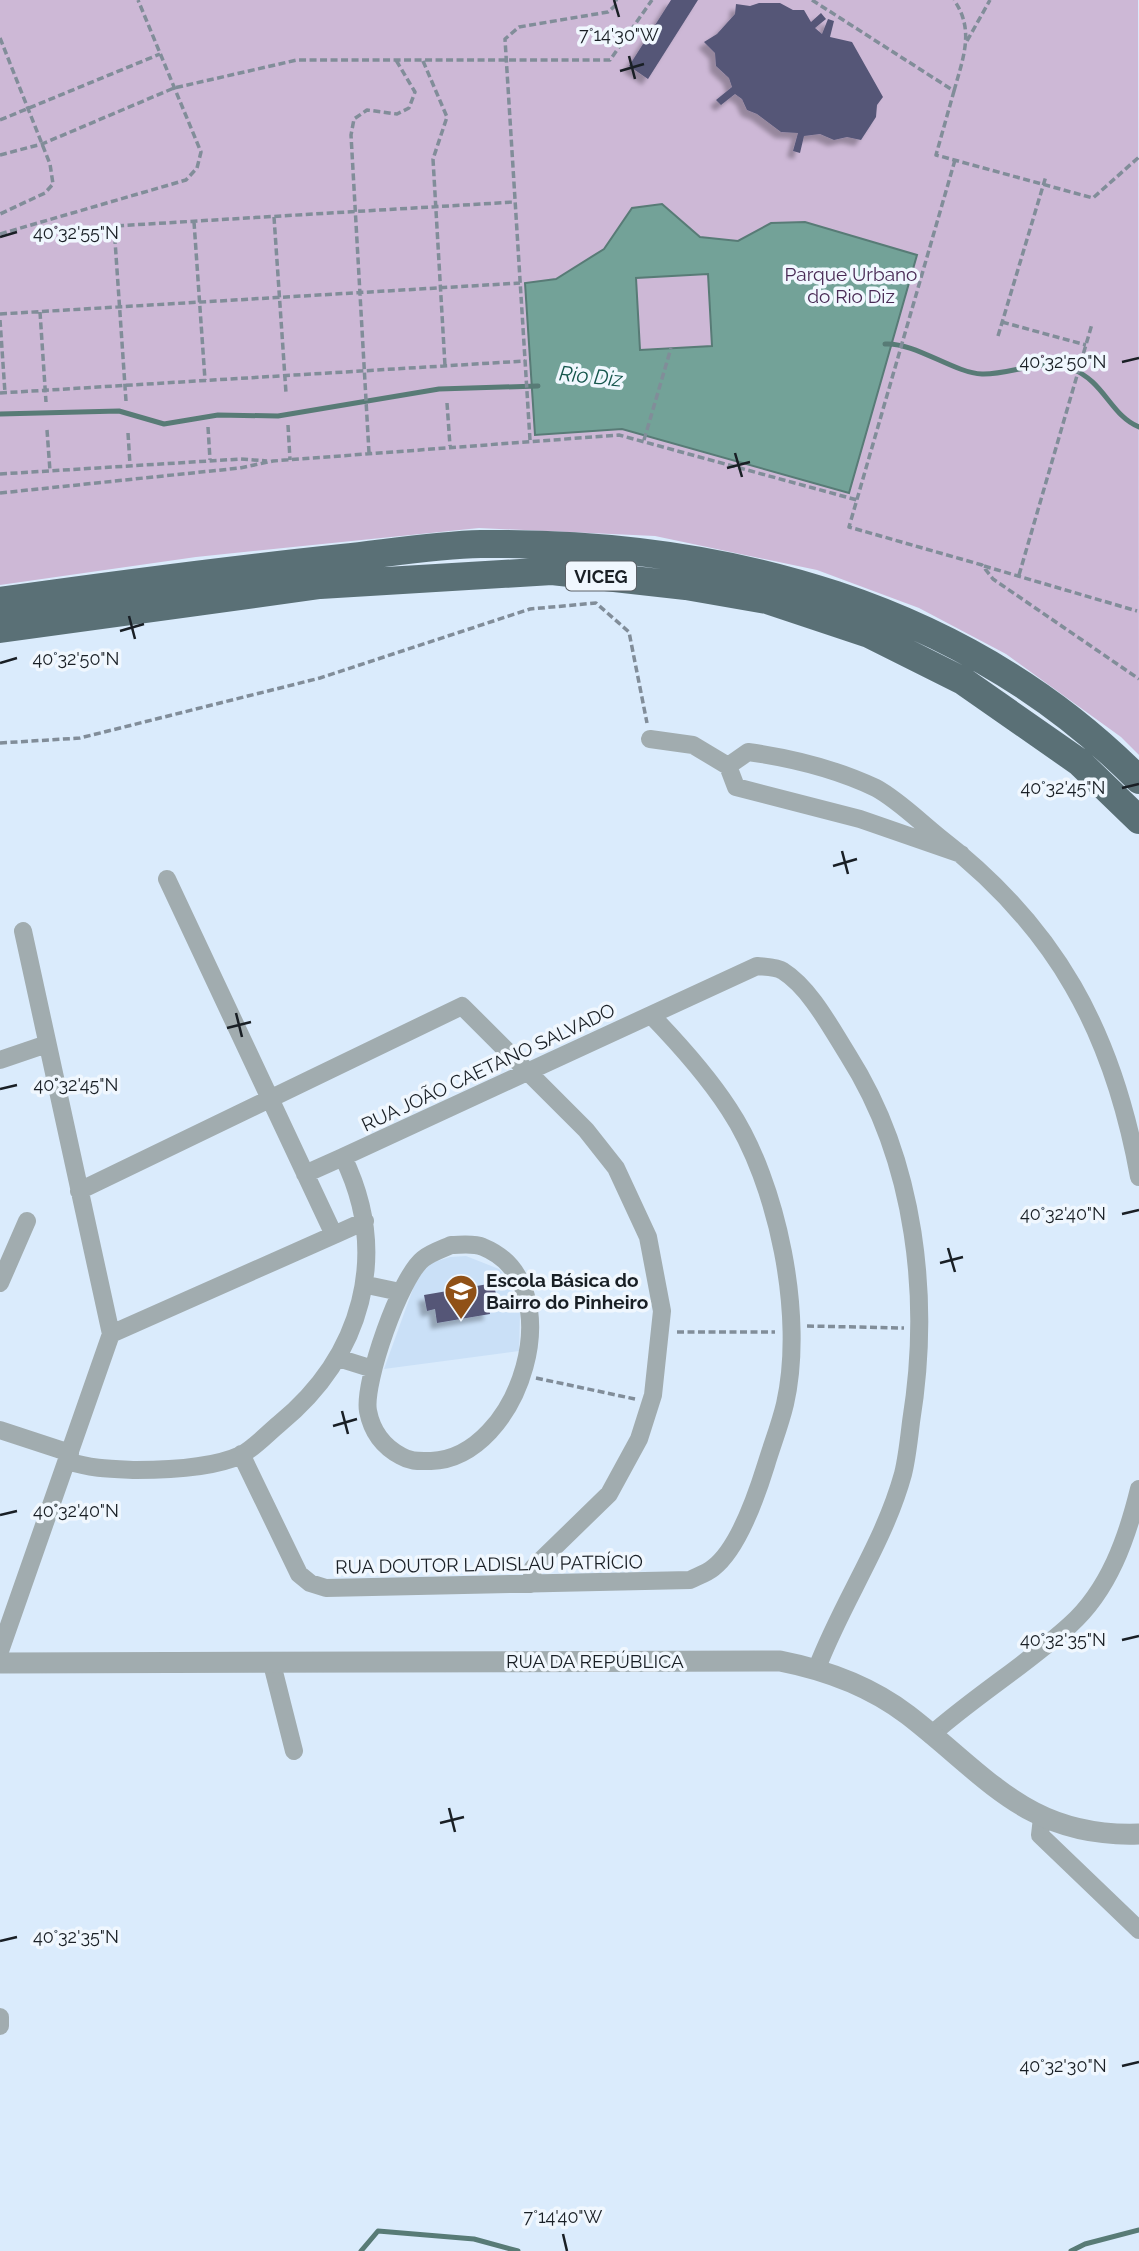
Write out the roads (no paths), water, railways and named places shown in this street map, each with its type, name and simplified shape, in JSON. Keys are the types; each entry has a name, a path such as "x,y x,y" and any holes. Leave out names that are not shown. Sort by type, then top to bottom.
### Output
{"highway":[{"name":"VICEG","path":"0,601 198,573 479,544 653,552 812,585 912,622 998,667 1109,750 1139,780"},
{"name":"VICEG","path":"0,629 347,583 552,571 686,586 767,600 869,634 963,681 1079,762 1139,820"}],"street":[{"path":"650,739 693,745 728,766 736,788 860,819 961,854"},
{"path":"728,766 748,752 792,758 877,789 961,854 1002,890 1032,924 1068,974 1090,1016 1108,1060 1131,1131 1139,1177"},
{"path":"167,879 334,1235"},
{"path":"0,1651 111,1334 23,931"},
{"name":"RUA JOÃO CAETANO SALVADO","path":"305,1174 757,966 782,970 817,1006 857,1069 889,1142 913,1226 920,1328 919,1375 903,1474 875,1546 830,1633 817,1668"},
{"path":"79,1191 268,1097 462,1006 526,1073 586,1129 616,1168 648,1237 662,1311 650,1402 639,1439 609,1494 533,1567 531,1584"},
{"name":"RUA DOUTOR LADISLAU PATRÍCIO","path":"241,1454 299,1574 310,1583 326,1588 690,1580 715,1567 739,1534 785,1402 791,1329 788,1272 776,1224 755,1163 730,1110 682,1048 651,1015"},
{"path":"0,1060 47,1044"},
{"path":"0,1430 69,1457 88,1468 176,1471 241,1454 300,1406 338,1359 366,1285 365,1221 355,1182 343,1157"},
{"path":"0,1283 27,1221"},
{"path":"111,1334 365,1221"},
{"path":"451,1245 481,1246 508,1263 529,1303 531,1333 522,1375 505,1413 481,1441 447,1460 410,1461 383,1447 368,1410 373,1369 400,1292 422,1259 451,1245"},
{"path":"366,1285 400,1292"},
{"path":"338,1359 373,1369"},
{"path":"931,1735 968,1702 1071,1625 1097,1592 1117,1558 1139,1489"},
{"name":"RUA DA REPÚBLICA","path":"0,1663 780,1661 817,1668 865,1688 907,1714 995,1789 1042,1818 1089,1832 1139,1834"},
{"path":"272,1664 293,1751"},
{"path":"1042,1818 1040,1835 1139,1930"},
{"path":"0,2017 0,2026"}],"water":[{"path":"662,204 700,237 738,241 771,223 805,222 917,255 849,493 622,429 535,435 525,283 556,279 604,249 632,208","holes":["708,274 712,346 640,350 636,278"]}],"waterway":[{"name":"Rio Diz","path":"885,344 909,348 959,369 982,374 1050,365 1072,369 1083,374 1121,415 1139,427"},
{"name":"Rio Diz","path":"0,414 119,411 164,424 218,415 278,416 439,389 538,386"},
{"path":"1071,2251 1085,2244 1139,2230"},
{"path":"361,2251 378,2231 474,2239 518,2251"}],"place":[{"name":"Escola Básica do Bairro do Pinheiro","path":"461,1321"}],"park label":[{"name":"Parque Urbano do Rio Diz","path":"851,285"}]}
